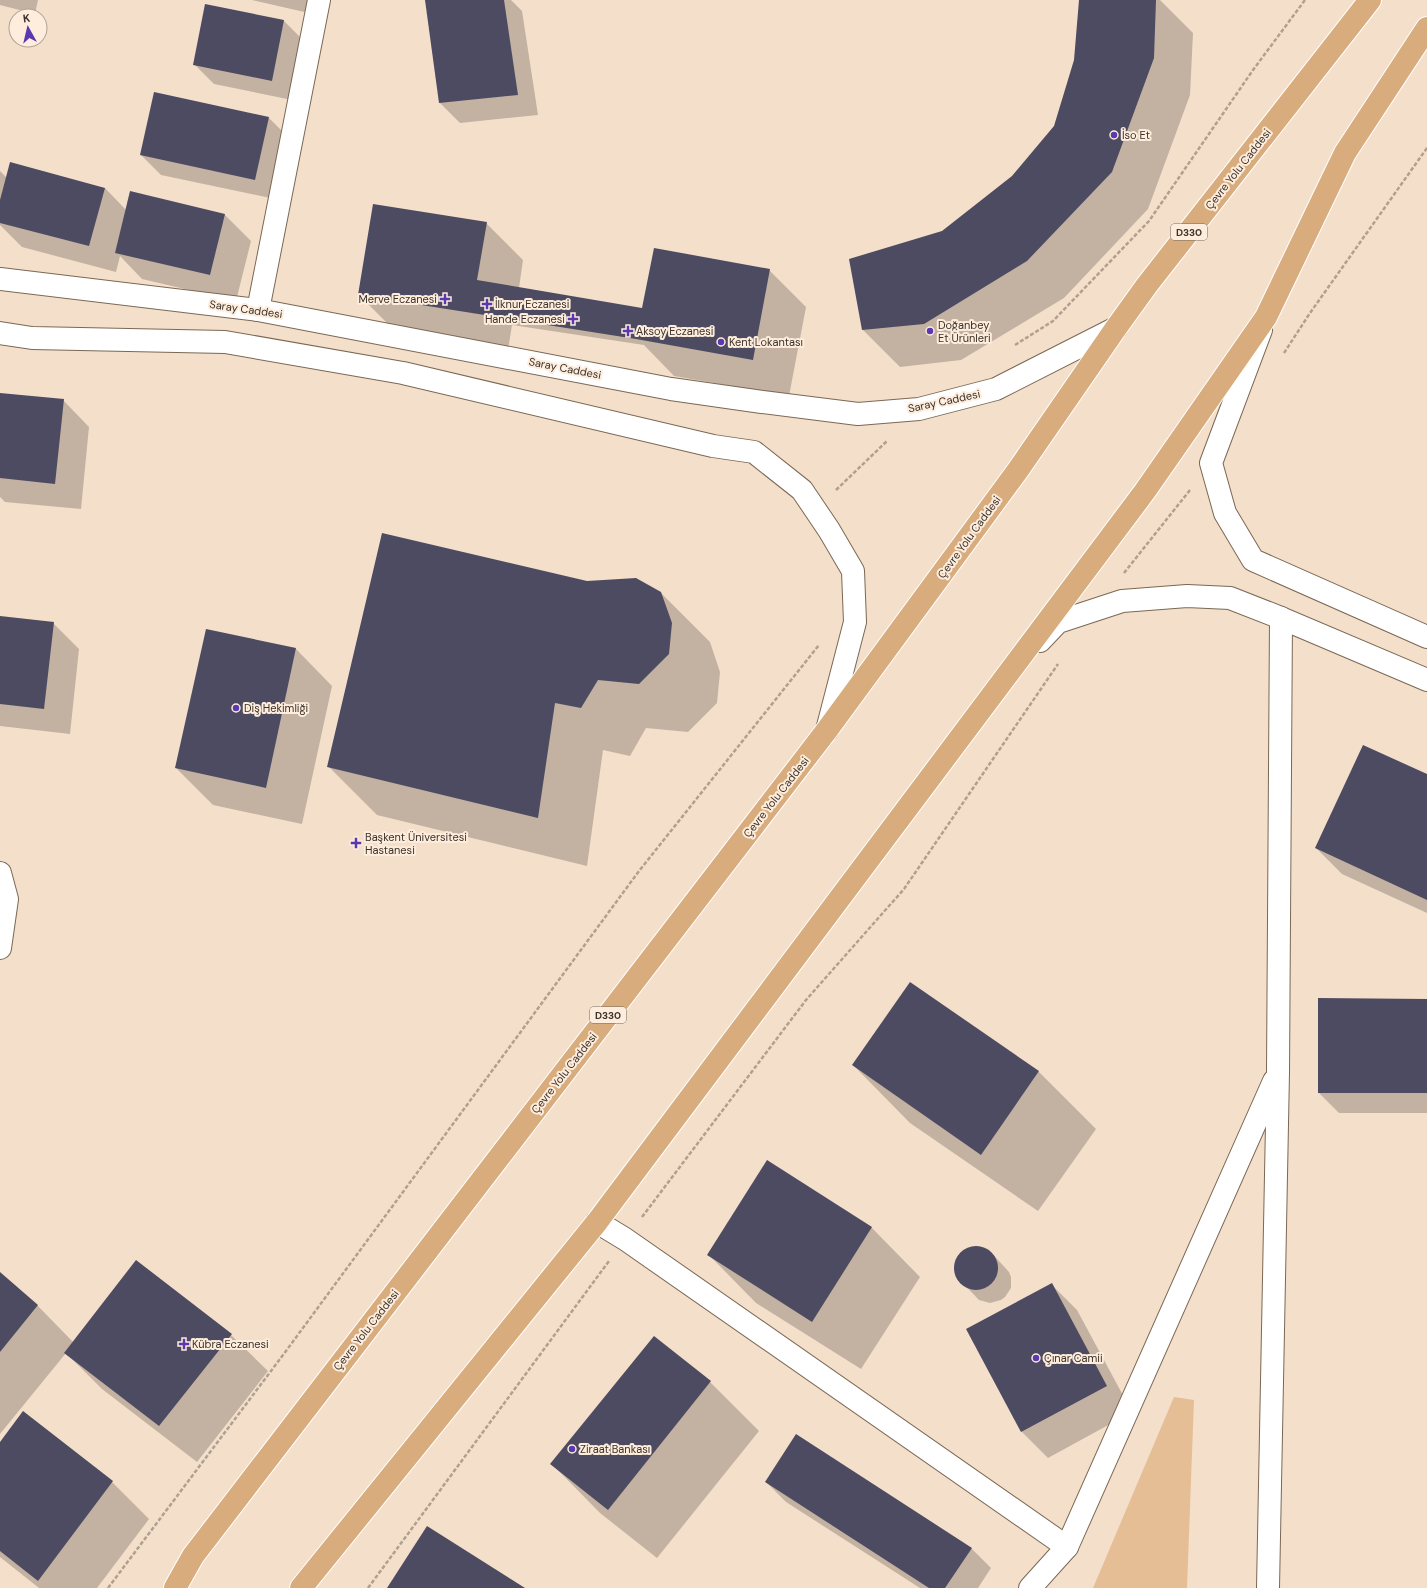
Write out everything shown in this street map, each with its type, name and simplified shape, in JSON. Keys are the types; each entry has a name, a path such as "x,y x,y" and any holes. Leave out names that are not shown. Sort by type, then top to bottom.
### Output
{"highway":[{"name":"Çevre Yolu Caddesi","path":"175,1588 193,1556 827,730 1018,470 1116,328 1152,279 1370,0"},
{"path":"301,1588 597,1222 1145,490 1266,317 1345,153 1427,28"},
{"path":"1345,153 1427,56"},
{"name":"D330","path":"165,1588 193,1556"}],"street":[{"path":"258,310 319,0"},
{"name":"Saray Caddesi","path":"0,278 258,310 671,389 858,414 919,409 996,389 1116,328"},
{"path":"1266,317 1211,463 1225,513 1253,560 1427,637"},
{"path":"0,333 32,338 225,342 403,373 713,446 754,452 802,490 829,530 853,571 855,622 827,730"},
{"path":"995,691 1058,622 1122,601 1187,596 1230,598 1427,680"},
{"path":"1268,1588 1278,1072 1281,618"},
{"path":"0,873 7,899 0,948"},
{"path":"1030,1588 1067,1547 1278,1072"},
{"path":"597,1222 625,1239 1067,1547"}],"path":[{"path":"1015,346 1053,321 1149,221 1253,70 1304,0"},
{"path":"1280,359 1310,313 1427,148"},
{"path":"816,510 919,409"},
{"path":"1124,573 1211,463"},
{"path":"108,1588 286,1351 639,871 822,640"},
{"path":"368,1588 625,1239 806,1000 904,889 1059,662"}],"shaded area":[{"path":"1174,1397 1194,1400 1187,1588 1093,1588"}],"building":[{"path":"425,0 504,0 518,95 439,103"},
{"path":"1079,0 1156,0 1154,58 1112,172 1027,261 924,324 862,330 849,259 942,231 1012,176 1054,126 1074,60"},
{"path":"205,4 284,20 272,81 193,65"},
{"path":"154,92 269,117 255,180 140,155"},
{"path":"10,162 105,188 89,246 0,223 0,200"},
{"path":"130,191 225,214 210,275 115,253"},
{"path":"373,204 487,222 477,280 642,308 654,248 770,269 753,360 636,339 358,295"},
{"path":"0,393 64,399 55,484 0,478"},
{"path":"382,533 587,581 636,578 661,592 672,623 669,654 639,684 598,680 581,708 555,703 538,818 327,767"},
{"path":"0,616 54,622 44,709 0,704"},
{"name":"Diş Hekimliği","path":"206,629 296,648 266,788 175,768"},
{"path":"1363,745 1427,774 1427,900 1315,848"},
{"path":"910,982 1039,1071 981,1155 852,1065"},
{"path":"1318,998 1427,999 1427,1093 1318,1093"},
{"path":"767,1160 872,1227 812,1322 707,1255"},
{"path":"972,1246 980,1246 992,1252 998,1264 998,1272 992,1284 980,1290 972,1290 960,1284 954,1272 954,1264 960,1252"},
{"path":"136,1260 232,1334 159,1426 64,1353"},
{"path":"0,1272 38,1305 0,1352"},
{"name":"Çınar Camii","path":"1052,1283 1107,1386 1021,1432 966,1329"},
{"path":"654,1336 711,1381 608,1510 550,1464"},
{"path":"23,1411 113,1481 38,1581 0,1551 0,1442"},
{"path":"796,1434 972,1548 945,1588 929,1588 765,1482"},
{"path":"427,1526 525,1588 387,1588"}],"place":[{"name":"İso Et","path":"1114,135"},
{"name":"Merve Eczanesi","path":"445,299"},
{"name":"İlknur Eczanesi","path":"487,304"},
{"name":"Hande Eczanesi","path":"573,319"},
{"name":"Aksoy Eczanesi","path":"628,331"},
{"name":"Doğanbey Et Ürünleri","path":"930,331"},
{"name":"Kent Lokantası","path":"721,342"},
{"name":"Diş Hekimliği","path":"236,708"},
{"name":"Başkent Üniversitesi Hastanesi","path":"356,843"},
{"name":"Kübra Eczanesi","path":"184,1344"},
{"name":"Çınar Camii","path":"1036,1358"},
{"name":"Ziraat Bankası","path":"572,1449"}]}
